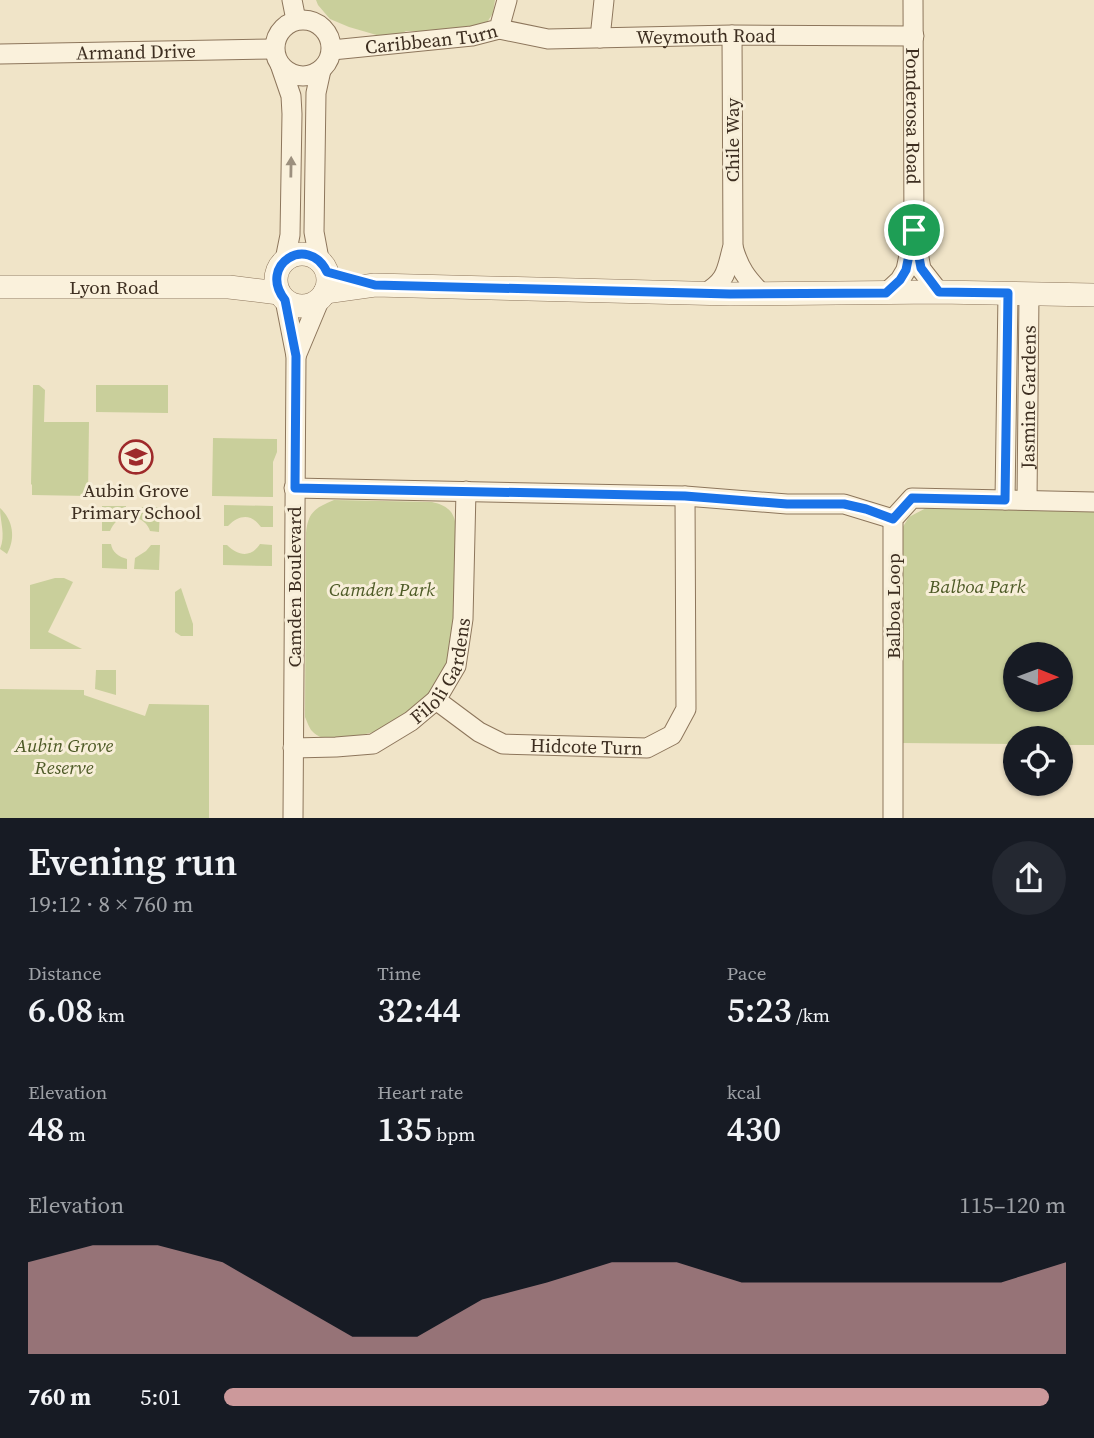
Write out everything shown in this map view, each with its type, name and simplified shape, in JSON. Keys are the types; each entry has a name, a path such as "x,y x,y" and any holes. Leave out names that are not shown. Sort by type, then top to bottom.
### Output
{"street":[{"path":"292,0 296,20"},
{"name":"Caribbean Turn","path":"332,50 472,36 499,29 507,0"},
{"path":"600,38 604,0"},
{"name":"Ponderosa Road","path":"913,0 914,230 921,268 939,292"},
{"path":"278,58 288,73 296,76 313,75 329,60 332,50 330,40 322,26 313,21 296,20 287,24 276,40 278,58 291,96 292,114 290,235 276,282 282,296 293,305 302,306 311,305 323,281 314,232 316,93 321,70"},
{"name":"Weymouth Road","path":"499,29 548,39 732,35 914,36"},
{"name":"Chile Way","path":"732,35 733,246 739,267 761,294"},
{"name":"Armand Drive","path":"0,54 278,58"},
{"name":"Ponderosa Road","path":"886,293 906,270 914,230"},
{"name":"Chile Way","path":"704,293 717,286 725,275 733,246"},
{"path":"283,263 295,255 304,254 323,281"},
{"name":"Lyon Road","path":"229,287 283,263"},
{"path":"323,281 375,285 704,293 939,292 1094,295"},
{"name":"Camden Boulevard","path":"296,356 323,281"},
{"name":"Lyon Road","path":"0,287 229,287 282,296"},
{"name":"Jasmine Gardens","path":"1005,500 1018,293"},
{"name":"Jasmine Gardens","path":"1018,293 1027,500"},
{"name":"Camden Boulevard","path":"282,296 296,356 293,818"},
{"path":"295,488 685,496 787,504 844,504 893,519 912,498 1094,502"},
{"name":"Filoli Gardens","path":"293,748 373,744 411,721 436,700 456,666 463,619 466,491"},
{"name":"Hidcote Turn","path":"436,700 479,733 503,744 647,747 672,735 686,709 685,496"},
{"name":"Balboa Loop","path":"892,818 893,519"}],"green space":[{"path":"316,0 495,0 493,13 484,27 406,31 396,37 380,36 330,19"},
{"path":"33,385 39,385 45,390 44,422 89,422 88,496 32,495"},
{"path":"96,385 168,385 168,413 96,412"},
{"path":"213,438 277,439 277,452 273,462 273,497 212,496"},
{"name":"Camden Park","path":"334,500 432,502 445,507 451,512 456,524 459,568 455,623 442,681 416,708 385,730 332,739 318,736 312,731 305,717 306,533 311,515"},
{"path":"224,505 273,506 273,527 261,527 253,519 245,517 224,526"},
{"path":"102,506 126,506 126,517 116,522 110,531 102,531"},
{"path":"135,507 160,507 159,532 150,531 144,522 134,517"},
{"name":"Balboa Park","path":"928,507 1094,510 1094,745 1073,745 1073,726 1003,726 1003,744 901,743 899,533 909,517"},
{"path":"0,508 8,518 12,530 12,542 7,554 0,549 3,534"},
{"path":"102,544 111,544 116,554 127,559 127,569 102,568"},
{"path":"260,544 272,545 272,566 223,565 223,545 244,554 253,552"},
{"path":"151,545 160,545 159,570 134,569 135,558"},
{"path":"55,578 73,582 48,632 82,649 30,649 30,585"},
{"path":"181,588 193,624 193,636 181,636 175,632 175,592"},
{"path":"96,670 116,670 116,695 95,689"},
{"name":"Aubin Grove Reserve","path":"0,689 84,690 84,695 145,716 149,704 209,705 209,818 0,818"}],"place":[{"name":"Aubin Grove Primary School","path":"136,457"}],"route":[{"path":"914,230 921,268 939,292 1008,293 1005,500 912,498 893,519 844,504 787,504 685,496 295,488 296,356 285,300 279,293 276,282 280,265 295,255 313,256 324,264 327,272 375,285 730,294 886,293 906,270 914,230"}]}
